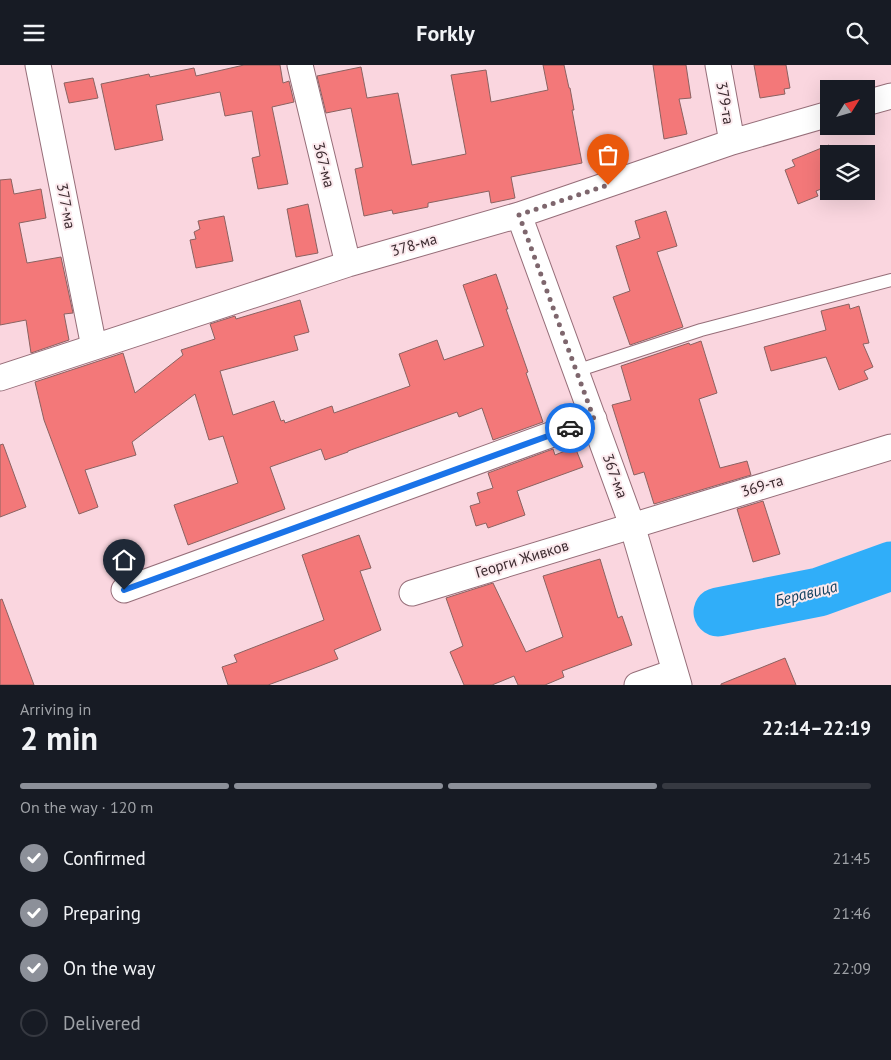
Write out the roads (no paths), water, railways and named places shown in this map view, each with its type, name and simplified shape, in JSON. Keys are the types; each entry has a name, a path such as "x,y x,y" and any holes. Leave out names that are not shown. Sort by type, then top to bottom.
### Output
{"street":[{"name":"377-ма","path":"38,65 94,347"},
{"name":"367-ма","path":"300,65 348,264"},
{"name":"379-та","path":"718,65 732,142"},
{"path":"875,100 891,96"},
{"name":"378-ма","path":"0,378 348,264 519,215 732,142 820,117"},
{"name":"367-ма","path":"519,215 632,525 674,673"},
{"path":"124,590 594,419"},
{"name":"369-та","path":"632,525 891,447"},
{"name":"Георги Живков","path":"412,593 632,525"},
{"path":"637,685 674,673"}],"lane":[{"path":"576,371 701,329 891,280"}],"waterway":[{"name":"Беравица","path":"718,612 819,592 891,566"}]}
